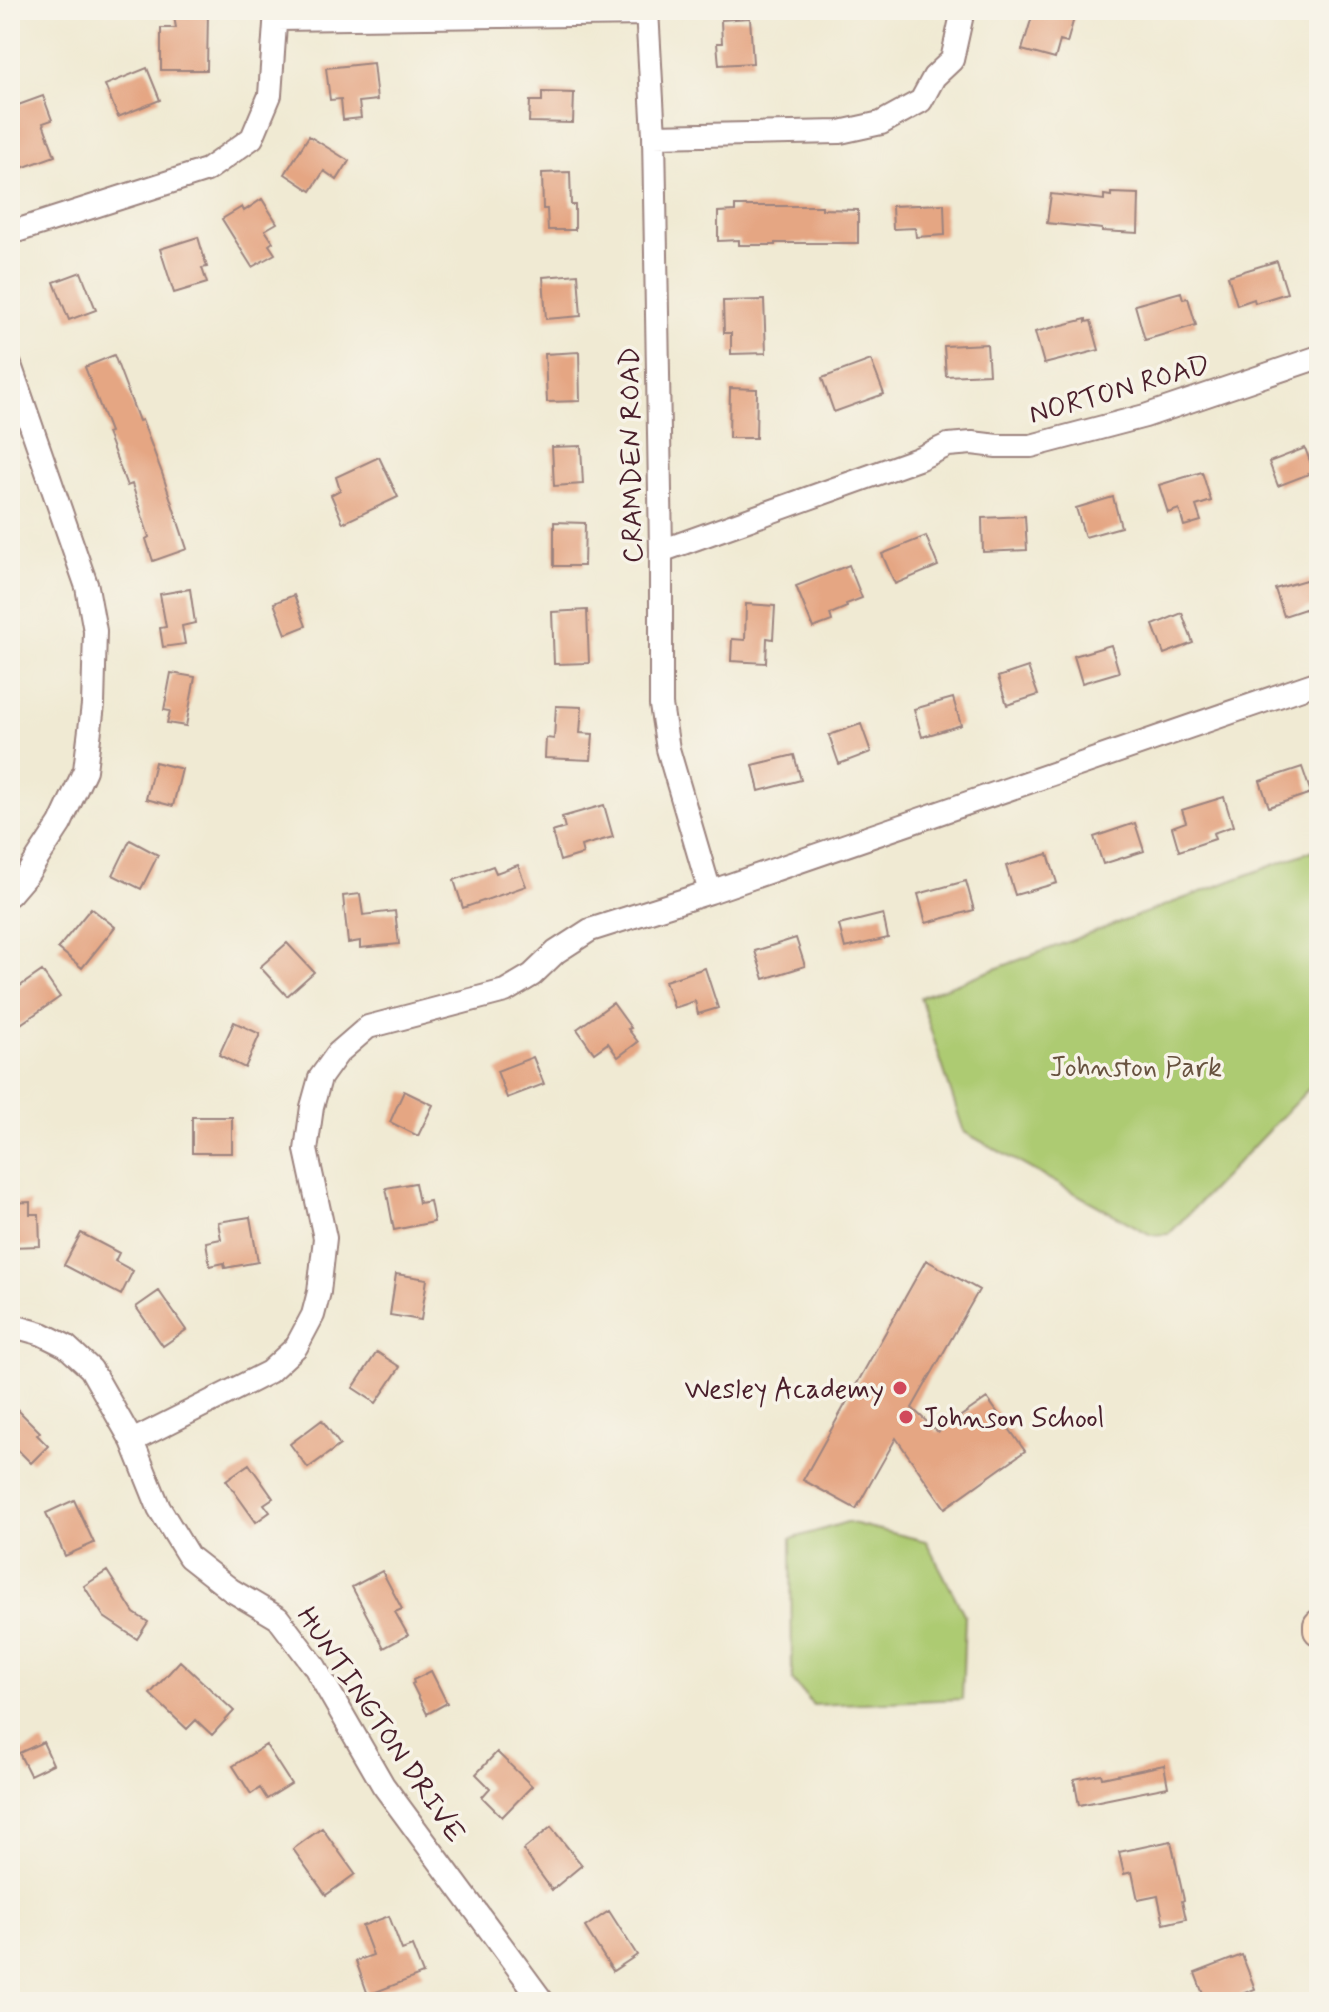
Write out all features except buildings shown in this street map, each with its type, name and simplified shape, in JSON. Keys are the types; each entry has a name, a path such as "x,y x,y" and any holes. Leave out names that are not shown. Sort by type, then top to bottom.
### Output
{"street":[{"path":"654,136 840,132 881,123 921,101 934,77 952,60 963,10"},
{"path":"10,233 207,170 252,138 270,95 276,14 647,12"},
{"name":"CRAMDEN ROAD","path":"647,12 654,136 661,705 668,749 710,892"},
{"name":"NORTON ROAD","path":"661,551 918,459 948,445 1031,446 1145,416 1319,357"},
{"path":"10,365 87,587 95,631 93,705 85,770 60,824 28,873 10,894"},
{"path":"132,1441 269,1372 296,1347 313,1315 325,1238 306,1150 312,1107 320,1078 338,1053 368,1027 505,991 532,975 556,952 590,930 710,892 1319,682"},
{"name":"HUNTINGTON DRIVE","path":"10,1325 42,1334 66,1346 91,1369 132,1441 159,1508 189,1557 231,1590 278,1618 315,1667 383,1785 543,2002"}],"green space":[{"name":"Johnston Park","path":"1319,848 1319,1078 1169,1234 1151,1235 964,1132 920,997"},
{"path":"847,1522 926,1541 965,1616 962,1699 813,1705 792,1680 791,1539"}],"place":[{"name":"Wesley Academy","path":"900,1388"},
{"name":"Johnson School","path":"906,1417"}]}
